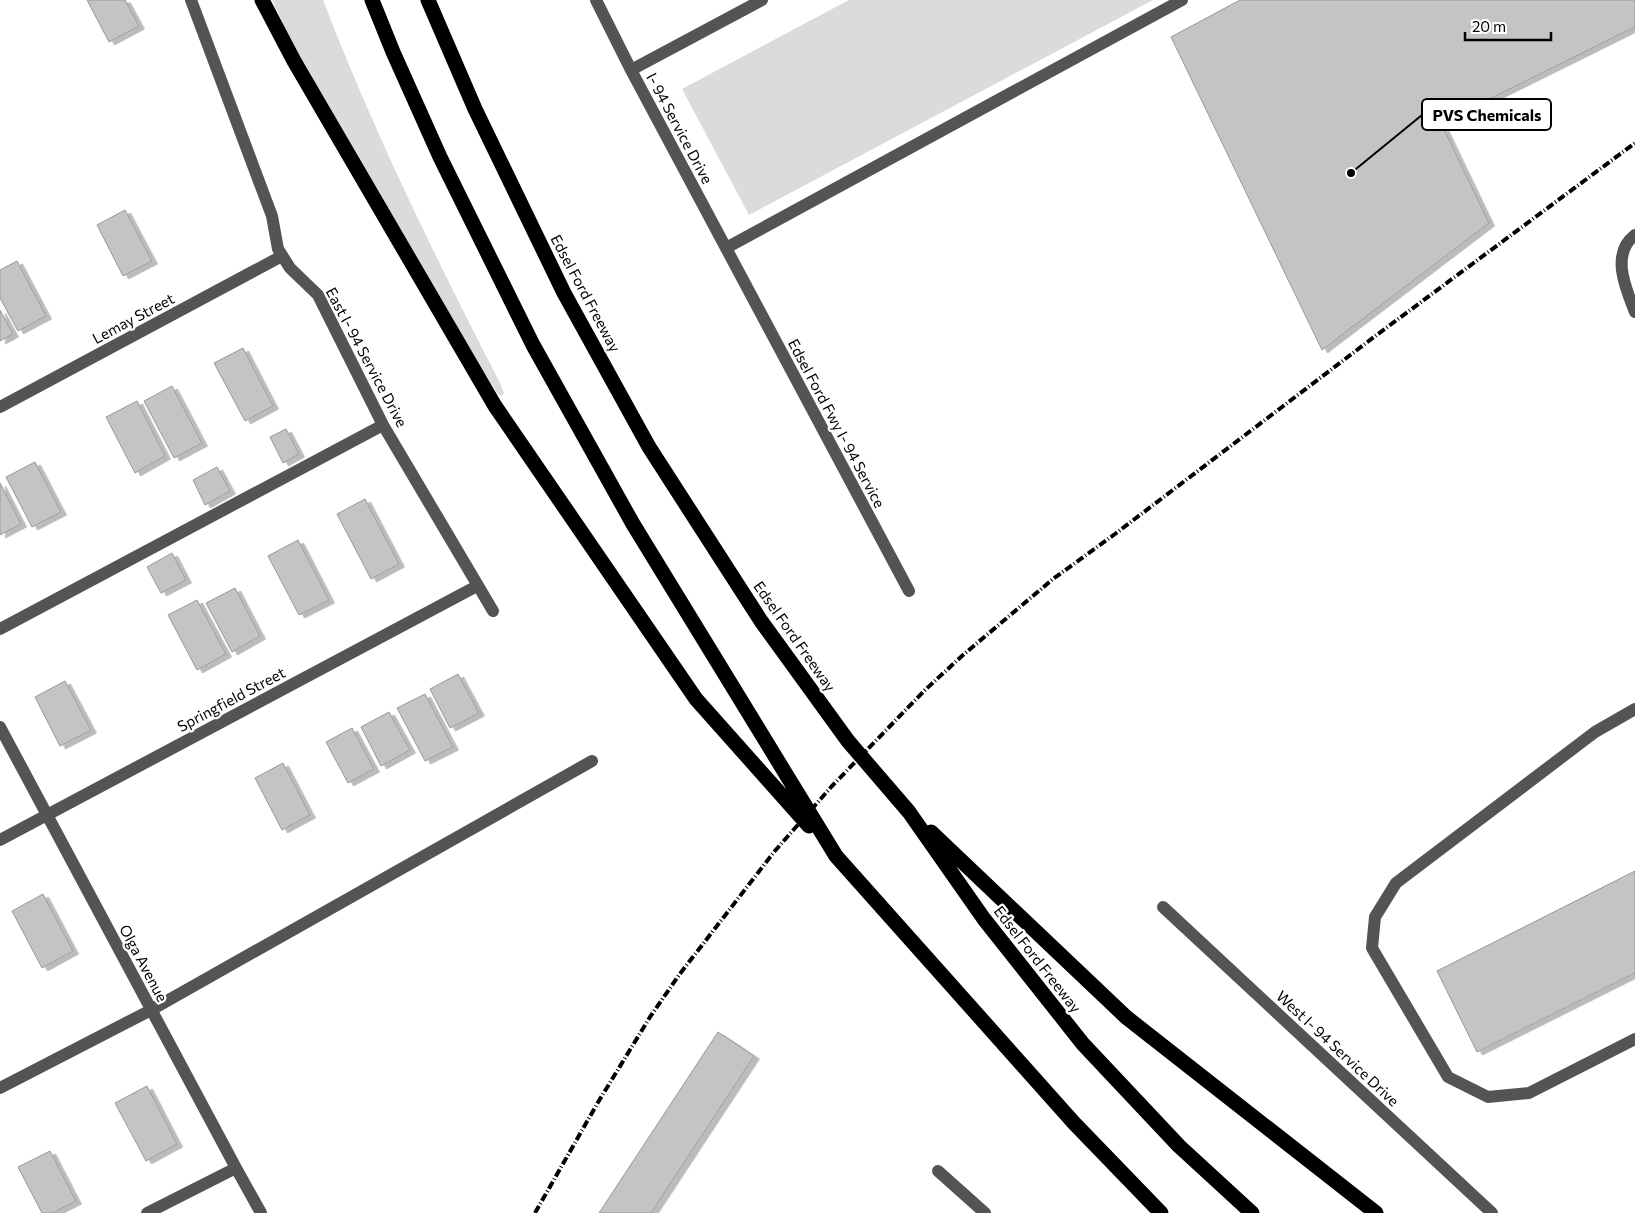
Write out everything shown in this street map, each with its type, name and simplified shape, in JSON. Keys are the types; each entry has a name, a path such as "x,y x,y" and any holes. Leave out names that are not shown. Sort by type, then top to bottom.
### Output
{"highway":[{"path":"262,0 294,61 495,406 696,699 1074,1123 1161,1213"},
{"path":"372,0 440,157 533,345 633,524 836,856"},
{"name":"Edsel Ford Freeway","path":"428,0 475,109 564,292 649,447 761,621 848,741 909,812 984,919 1083,1044 1179,1146 1252,1213"},
{"path":"909,812 1126,1018 1376,1213"}],"street":[{"name":"East I- 94 Service Drive","path":"191,0 272,216 278,249 290,268 318,295 383,425 493,611"},
{"name":"I- 94 Service Drive","path":"596,0 630,70 738,270"},
{"path":"630,70 762,0"},
{"path":"726,248 1182,0"},
{"path":"1635,235 1629,240 1621,260 1623,278 1635,311"},
{"name":"Lemay Street","path":"0,408 282,256"},
{"name":"Edsel Ford Fwy I- 94 Service","path":"738,270 909,591"},
{"path":"0,629 383,425"},
{"name":"Springfield Street","path":"0,840 477,586"},
{"path":"1635,709 1595,732 1396,883 1375,917 1372,948 1448,1077 1488,1097 1530,1093 1635,1039"},
{"name":"Olga Avenue","path":"0,727 236,1168 262,1213"},
{"path":"0,1088 151,1010 592,761"},
{"name":"West I- 94 Service Drive","path":"1163,906 1492,1213"},
{"path":"147,1213 236,1168"},
{"path":"938,1171 985,1213"}],"shaded area":[{"path":"272,0 323,0 384,145 428,240 499,381 504,393 502,396 498,394 467,346 378,201 322,101"},
{"path":"849,0 1153,0 749,215 682,89"}],"building":[{"path":"87,0 125,0 139,26 109,42"},
{"path":"1240,0 1635,0 1635,27 1441,123 1489,223 1322,350 1171,37"},
{"path":"125,210 152,261 123,276 97,225"},
{"path":"17,261 46,316 18,331 0,298 0,270"},
{"path":"0,310 13,334 0,341"},
{"path":"243,348 273,406 245,421 214,363"},
{"path":"172,386 202,443 174,458 144,401"},
{"path":"137,401 165,456 135,473 106,417"},
{"path":"286,429 299,454 283,463 270,437"},
{"path":"35,462 61,512 32,527 6,477"},
{"path":"217,467 230,491 205,505 193,480"},
{"path":"0,483 21,524 0,535"},
{"path":"365,499 399,564 371,579 337,514"},
{"path":"298,540 329,600 299,615 268,556"},
{"path":"172,553 186,580 161,593 147,567"},
{"path":"235,588 260,636 232,652 206,603"},
{"path":"197,600 226,654 197,670 168,615"},
{"path":"458,674 479,713 450,728 430,689"},
{"path":"65,681 91,730 60,746 35,697"},
{"path":"425,694 453,747 425,761 397,708"},
{"path":"389,712 410,750 381,766 361,727"},
{"path":"352,728 374,769 348,783 326,742"},
{"path":"283,763 310,815 282,830 255,778"},
{"path":"1635,871 1635,973 1477,1052 1437,971"},
{"path":"43,894 73,951 42,968 12,911"},
{"path":"718,1032 754,1056 651,1213 599,1213"},
{"path":"147,1086 177,1144 146,1161 115,1103"},
{"path":"50,1151 76,1201 53,1213 42,1213 18,1167"}],"railway":[{"path":"535,1213 597,1104 650,1017 679,975 774,852 832,786 925,690 963,655 1053,579 1635,143"}],"place":[{"name":"PVS Chemicals","path":"1351,173"}]}
